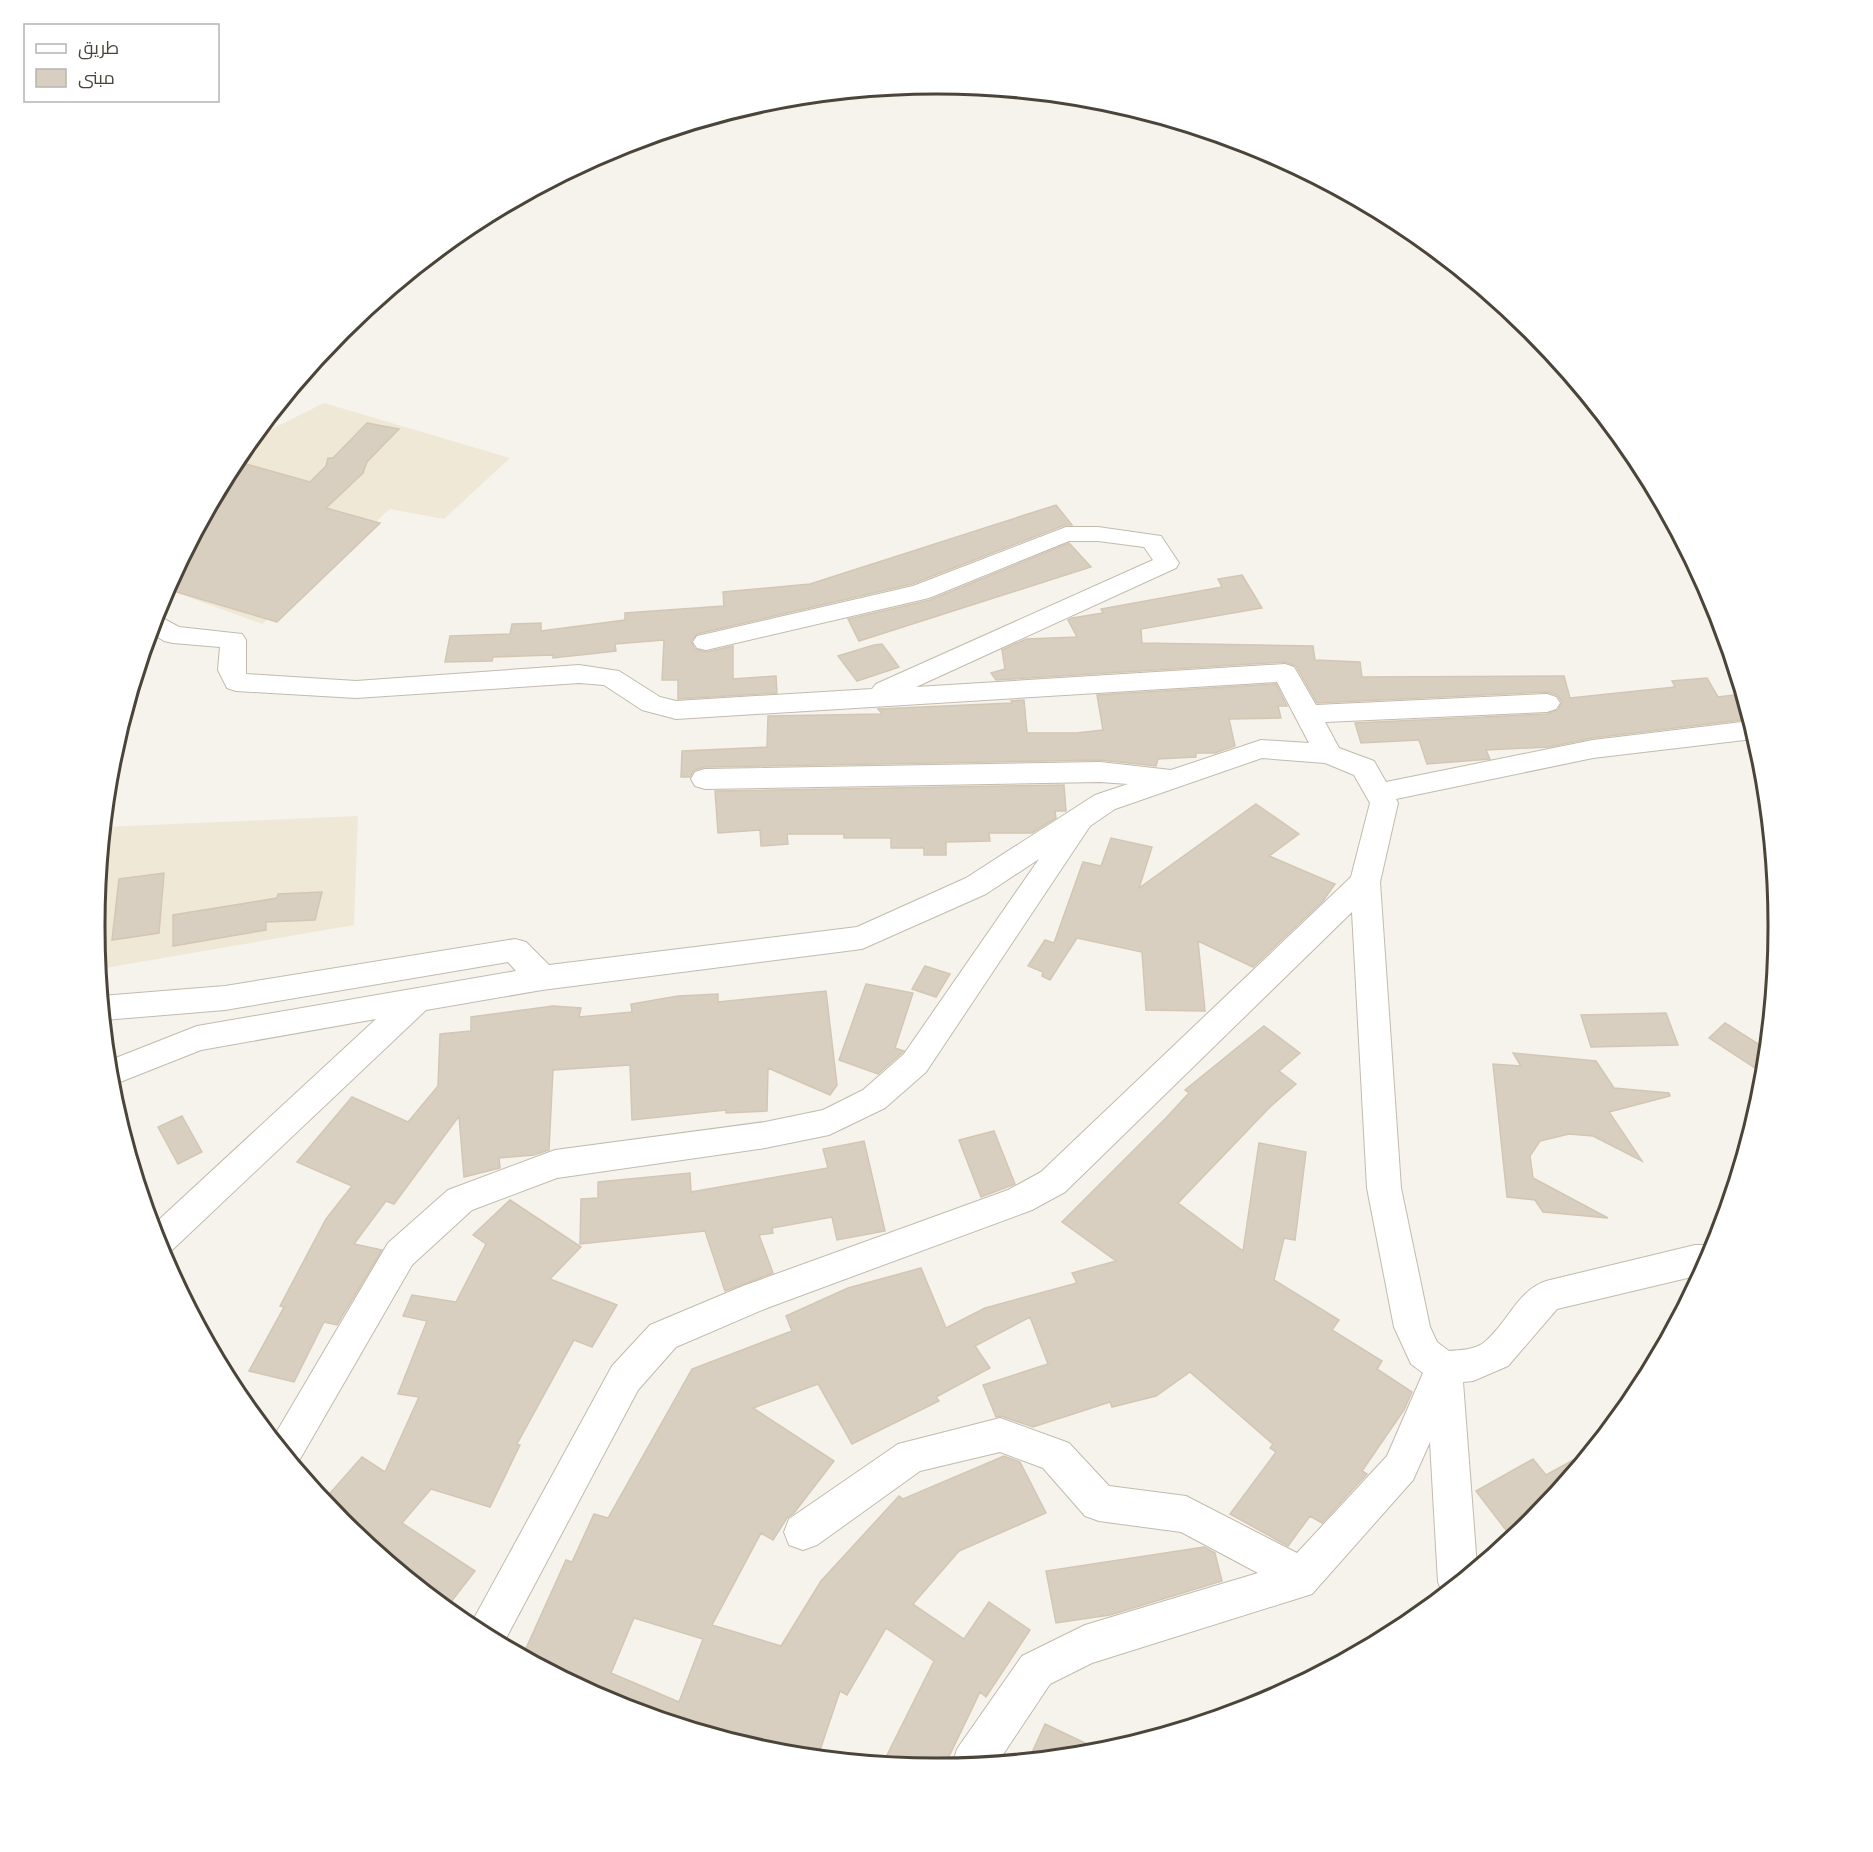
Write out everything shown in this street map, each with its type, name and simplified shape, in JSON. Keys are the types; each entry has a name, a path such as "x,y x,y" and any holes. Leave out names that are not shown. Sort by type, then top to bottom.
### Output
{"street":[{"path":"706,642 920,592 1066,534 1098,534 1152,541 1167,563 868,697"},
{"path":"161,627 173,635 233,640 231,670 236,682 272,682 333,689 373,689 579,674 610,677 651,704 676,710 1285,673 1329,754"},
{"path":"1307,714 1547,703"},
{"path":"1378,793 1593,749 1745,731"},
{"path":"118,1070 197,1038 542,978 862,938 976,886 1105,802 1261,749 1329,754 1364,768 1384,803 1365,882 1384,1188 1412,1327 1424,1353 1443,1368 1473,1365 1495,1355 1546,1296 1698,1260"},
{"path":"705,779 1100,772 1175,778"},
{"path":"289,1447 400,1254 460,1200 555,1164 765,1135 829,1122 874,1099 915,1063 1084,815"},
{"path":"491,1627 625,1378 663,1336 755,1297 1020,1200 1053,1182 1365,882"},
{"path":"109,1007 225,998 514,950 542,978"},
{"path":"165,1236 417,1000"},
{"path":"977,1757 1036,1670 1086,1645 1298,1580 1400,1468 1443,1368"},
{"path":"1443,1368 1457,1574"},
{"path":"803,1532 911,1456 1000,1435 1056,1455 1099,1503 1186,1514 1302,1576"}],"shaded area":[{"path":"324,403 510,458 444,519 390,509 262,624 175,592 216,510 270,430"},
{"path":"358,816 354,925 107,968 105,926 111,827"}],"building":[{"path":"367,423 399,429 367,462 363,473 326,508 380,523 277,622 176,592 216,510 245,464 310,482 326,466 328,458 333,458"},
{"path":"1056,505 1072,525 1065,525 912,584 697,634 691,641 695,649 706,652 733,646 733,679 776,676 777,693 678,699 678,680 662,680 664,640 615,644 616,651 553,658 553,655 493,657 492,661 445,662 450,636 510,634 512,624 541,623 541,631 625,620 625,613 724,606 723,592 810,584"},
{"path":"1069,543 1091,567 859,641 848,619 930,600"},
{"path":"1242,575 1262,608 1141,629 1142,643 1313,646 1315,660 1360,662 1362,677 1564,676 1570,698 1675,687 1672,681 1707,678 1718,697 1735,695 1742,720 1593,738 1549,747 1486,750 1490,759 1427,764 1419,740 1361,743 1355,723 1547,714 1558,710 1562,702 1557,695 1547,692 1317,703 1296,666 1285,662 996,680 991,673 1005,669 1002,650 1026,639 1077,637 1068,620 1072,618 1103,613 1101,609 1222,587 1218,579"},
{"path":"882,644 899,667 857,681 838,656 874,645"},
{"path":"1276,684 1287,706 1278,706 1281,718 1229,719 1235,746 1215,753 1196,753 1196,757 1158,759 1156,766 1100,760 705,767 694,770 690,777 681,777 682,751 767,747 768,716 882,714 878,709 1012,703 1011,701 1024,700 1027,733 1076,733 1103,730 1097,695"},
{"path":"1064,785 1066,811 1055,811 1056,818 1032,833 989,833 990,841 946,842 946,855 924,855 924,848 891,848 891,838 844,838 844,834 787,834 788,844 761,846 760,830 718,833 715,791"},
{"path":"1256,804 1299,834 1269,856 1335,884 1323,901 1253,967 1198,941 1205,1011 1146,1010 1142,952 1077,938 1050,980 1042,976 1043,972 1028,966 1045,940 1054,943 1083,862 1101,866 1111,838 1152,847 1139,888"},
{"path":"164,873 159,933 112,940 119,879"},
{"path":"322,892 315,920 266,922 266,930 173,946 173,915 277,898 278,894"},
{"path":"925,966 950,974 936,997 912,989"},
{"path":"866,984 913,993 895,1048 904,1051 878,1074 839,1060"},
{"path":"826,991 837,1085 830,1095 768,1068 767,1111 726,1113 726,1110 632,1120 630,1065 553,1070 549,1150 534,1155 499,1158 500,1168 464,1177 459,1116 394,1204 386,1201 354,1244 382,1250 337,1325 324,1322 294,1382 249,1371 284,1307 280,1306 326,1219 352,1186 297,1162 352,1097 408,1122 438,1086 440,1034 471,1031 471,1017 553,1006 581,1008 579,1017 632,1012 631,1004 678,996 718,994 718,1002"},
{"path":"1666,1013 1678,1045 1591,1047 1581,1015"},
{"path":"1725,1023 1759,1045 1755,1068 1709,1038"},
{"path":"1264,1026 1300,1053 1279,1071 1296,1084 1269,1108 1178,1203 1243,1251 1259,1143 1306,1152 1295,1240 1284,1238 1274,1280 1339,1320 1332,1330 1382,1361 1377,1369 1412,1392 1404,1410 1362,1471 1367,1474 1322,1523 1310,1516 1288,1546 1230,1514 1276,1452 1270,1448 1273,1444 1190,1372 1156,1396 1112,1407 1110,1402 1033,1427 1001,1416 996,1417 983,1385 1048,1364 1030,1317 975,1346 990,1368 936,1397 939,1401 852,1444 818,1384 753,1408 834,1461 794,1513 787,1518 773,1540 761,1533 712,1625 781,1646 821,1581 899,1496 903,1499 1004,1456 1020,1462 1046,1513 959,1551 913,1604 964,1639 989,1602 1030,1630 986,1697 980,1692 949,1758 886,1756 934,1661 886,1628 847,1695 840,1691 820,1749 774,1742 669,1713 569,1672 526,1649 566,1560 572,1562 594,1514 608,1518 692,1369 792,1331 786,1316 848,1288 921,1268 946,1328 985,1308 1077,1283 1072,1273 1116,1261 1062,1222 1189,1093 1185,1090","holes":["634,1618 703,1639 679,1702 611,1673"]},
{"path":"1513,1053 1596,1061 1614,1088 1669,1093 1670,1096 1609,1112 1642,1161 1593,1136 1569,1134 1540,1141 1530,1156 1533,1178 1608,1218 1543,1212 1535,1200 1507,1197 1493,1064 1521,1066"},
{"path":"182,1116 202,1152 178,1164 158,1127"},
{"path":"994,1131 1015,1184 981,1197 959,1140"},
{"path":"864,1141 885,1231 837,1240 832,1217 772,1228 773,1233 759,1235 773,1273 725,1291 705,1231 580,1244 581,1199 598,1198 598,1182 690,1173 691,1192 828,1168 823,1149"},
{"path":"510,1200 581,1247 550,1279 617,1305 592,1347 574,1340 517,1444 520,1445 490,1507 431,1489 402,1523 475,1571 452,1601 388,1551 330,1494 362,1457 385,1472 419,1397 398,1394 427,1321 403,1316 412,1295 456,1302 486,1244 473,1235"},
{"path":"1533,1459 1546,1475 1573,1460 1506,1531 1476,1491"},
{"path":"1204,1547 1215,1553 1222,1581 1110,1615 1056,1623 1046,1571"},
{"path":"1045,1724 1087,1744 1045,1750 1032,1751"}]}
